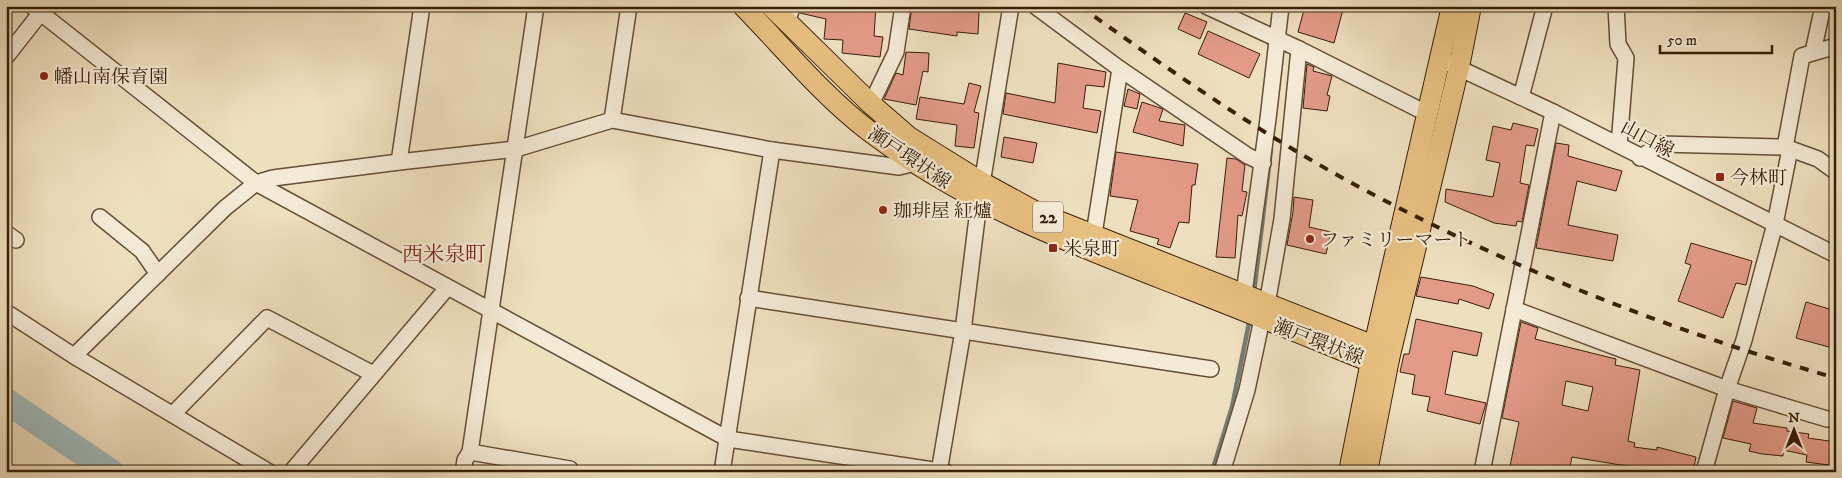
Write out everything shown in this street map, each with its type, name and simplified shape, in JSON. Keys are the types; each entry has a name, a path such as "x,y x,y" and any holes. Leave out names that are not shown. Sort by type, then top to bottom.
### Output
{"main road":[{"name":"瀬戸環状線","path":"743,6 832,98 869,130 915,163 981,192 1244,293 1264,312"},
{"name":"瀬戸環状線","path":"771,6 790,14 871,104 909,137 981,192 1037,229 1378,355"},
{"path":"1349,472 1450,64 1452,6"},
{"path":"1367,472 1378,355 1428,114 1450,64 1471,6"}],"street":[{"path":"399,162 422,6"},
{"path":"463,472 464,460 470,452 536,6"},
{"path":"612,120 629,6"},
{"path":"871,104 896,52 903,6"},
{"path":"6,57 40,8 256,183 728,439 941,471 963,330 981,192 1012,6"},
{"path":"1035,6 1120,69 1248,156 1263,163"},
{"path":"1206,6 1298,49 1428,114"},
{"path":"1244,293 1263,163 1281,6"},
{"path":"1521,97 1545,6"},
{"path":"1616,6 1618,44 1626,58 1619,145"},
{"path":"1813,52 1823,6"},
{"path":"1704,472 1726,389 1744,340 1775,224 1802,56 1836,46"},
{"path":"1222,472 1247,390 1282,219 1298,49"},
{"name":"山口線","path":"1450,64 1553,112 1619,145 1640,158 1836,255"},
{"path":"1094,234 1120,69"},
{"path":"1482,472 1553,112"},
{"path":"74,356 225,208 256,183 273,178 516,149 612,120 772,150 899,167 915,163"},
{"path":"1640,158 1660,144 1788,148 1818,159 1836,172"},
{"path":"722,472 772,150"},
{"path":"100,218 142,251 158,274"},
{"path":"291,472 447,288"},
{"path":"748,298 1211,369"},
{"path":"1514,309 1726,389 1827,419"},
{"path":"6,312 74,356 269,472"},
{"path":"173,414 267,318 373,374"},
{"path":"470,452 570,469"}],"building":[{"path":"802,6 876,6 874,36 883,37 880,57 842,53 843,40 824,39 826,19 800,13"},
{"path":"912,6 959,6 958,11 979,12 978,34 957,32 957,36 909,29"},
{"path":"1305,6 1344,6 1334,43 1298,32"},
{"path":"1185,13 1207,22 1200,39 1178,29"},
{"path":"1208,31 1260,54 1249,78 1198,54"},
{"path":"906,52 929,53 928,72 923,71 916,105 884,99 896,73 903,75"},
{"path":"1058,63 1106,72 1104,87 1086,85 1083,108 1101,111 1097,133 1003,114 1006,93 1055,103"},
{"path":"1307,64 1314,67 1313,71 1332,76 1327,95 1330,96 1327,111 1303,108"},
{"path":"969,83 981,86 974,112 979,113 974,148 955,146 957,125 916,119 920,97 964,104"},
{"path":"1128,89 1140,94 1137,109 1124,106"},
{"path":"1142,102 1163,109 1159,121 1185,125 1183,146 1133,132"},
{"path":"1513,123 1538,129 1534,146 1526,145 1520,183 1529,185 1522,222 1517,221 1516,226 1494,223 1445,202 1446,189 1493,197 1500,163 1486,160 1493,126 1511,130"},
{"path":"1004,137 1037,143 1033,163 1001,157"},
{"path":"1556,143 1569,145 1568,156 1622,171 1616,191 1577,181 1568,225 1618,235 1613,261 1536,248"},
{"path":"1116,152 1198,164 1195,185 1192,185 1189,223 1179,222 1170,248 1157,244 1159,239 1130,231 1138,200 1110,196"},
{"path":"1227,158 1236,159 1245,165 1242,191 1247,192 1242,216 1238,215 1235,258 1216,257"},
{"path":"1294,197 1313,200 1309,227 1331,232 1326,254 1287,245"},
{"path":"1691,243 1752,261 1746,285 1736,283 1723,318 1678,301 1691,265 1685,263"},
{"path":"1421,277 1473,286 1494,294 1489,309 1459,299 1458,304 1416,296"},
{"path":"1806,302 1836,311 1836,349 1796,338"},
{"path":"1416,319 1482,333 1477,356 1453,351 1445,394 1486,403 1480,424 1427,411 1430,397 1412,394 1415,375 1400,372 1404,354 1409,354"},
{"path":"1521,322 1538,328 1535,339 1616,359 1615,365 1640,370 1628,441 1635,443 1634,447 1657,450 1657,447 1696,457 1693,472 1632,472 1633,467 1572,457 1569,472 1541,472 1510,466 1519,422 1502,418","holes":["1566,381 1593,387 1588,411 1562,405"]},
{"path":"1733,401 1757,408 1753,423 1787,428 1787,431 1809,434 1808,438 1836,442 1836,466 1806,462 1807,455 1783,450 1783,456 1749,451 1751,444 1723,438"}],"waterway":[{"path":"1254,293 1271,149"},
{"path":"1212,472 1232,407 1250,318"},
{"path":"6,401 111,472"}],"railway":[{"path":"1080,6 1251,124 1323,167 1416,217 1533,271 1592,295 1713,340 1836,378"}],"place":[{"name":"幡山南保育園","path":"44,76"},
{"name":"今林町","path":"1720,177"},
{"name":"珈琲屋 紅爐","path":"883,210"},
{"name":"ファミリーマート","path":"1310,239"},
{"name":"米泉町","path":"1053,248"}],"district":[{"name":"西米泉町","path":"444,254"}]}
